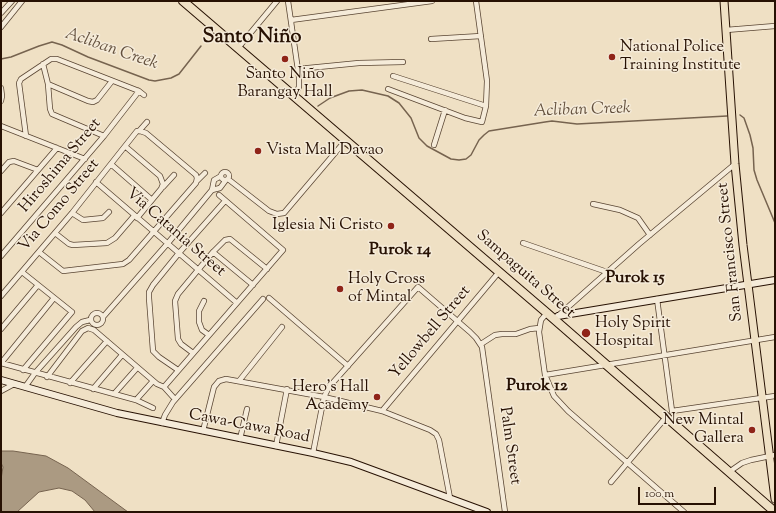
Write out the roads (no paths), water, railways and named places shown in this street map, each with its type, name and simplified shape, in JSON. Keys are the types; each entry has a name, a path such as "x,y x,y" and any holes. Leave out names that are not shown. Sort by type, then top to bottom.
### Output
{"highway":[{"name":"Sampaguita Street","path":"187,2 238,48 499,272 547,313 557,318 607,364 669,414 729,472 775,512"}],"main road":[{"name":"San Francisco Street","path":"724,1 736,164 748,284 762,398 772,455 775,499"}],"street":[{"path":"9,16 2,12 12,1"},
{"path":"1,27 22,1"},
{"path":"238,48 277,1"},
{"path":"288,1 298,69 299,87 294,96"},
{"path":"291,20 432,1"},
{"path":"388,89 471,120 482,122 486,106 487,81 476,1"},
{"path":"726,30 775,26"},
{"path":"431,40 481,36"},
{"path":"26,136 19,83 21,79 51,59 57,59 139,91 144,95"},
{"path":"298,69 359,63 402,62"},
{"path":"44,64 52,114 104,136"},
{"path":"393,76 486,106"},
{"path":"48,84 93,102 97,100 112,81"},
{"path":"1,88 1,100"},
{"name":"Hiroshima Street","path":"1,256 85,159 139,91"},
{"path":"434,145 445,110"},
{"name":"Via Como Street","path":"1,296 147,122"},
{"path":"1,126 85,159"},
{"path":"138,131 146,133 196,175 197,178 194,184"},
{"path":"221,176 269,212 277,214 284,213 346,140"},
{"path":"126,147 160,176 162,187"},
{"path":"1,213 57,148"},
{"path":"1,171 8,162 14,161 38,170"},
{"path":"557,318 650,235 736,164"},
{"path":"112,165 152,200"},
{"path":"90,320 93,325 98,326 102,322 103,317 212,190 214,180 221,176 222,173 226,172 229,175 220,188 212,190"},
{"path":"39,252 63,271 120,265 129,260 205,173"},
{"path":"55,233 69,244 74,245 107,243 115,238 136,217 174,175"},
{"name":"Via Catania Street","path":"96,182 237,303"},
{"path":"164,387 283,250 219,196"},
{"path":"178,370 159,358 152,350 149,298 150,292 153,285 179,253 225,202"},
{"path":"593,204 620,210 638,218 650,235"},
{"path":"72,212 83,220 103,218 109,212"},
{"path":"193,353 179,341 174,306 178,294 213,252 225,240 230,238 267,269"},
{"path":"523,243 607,272"},
{"path":"213,252 253,285"},
{"path":"22,272 72,312 23,370"},
{"name":"Yellowbell Street","path":"382,411 499,272"},
{"path":"557,318 657,299 775,280"},
{"path":"1,329 38,285"},
{"path":"313,453 324,397 329,388 418,287 470,332 481,344 495,336 502,334 516,334 530,329 539,328"},
{"path":"54,298 1,363 47,377 136,400 153,408"},
{"path":"162,423 170,406 266,298 348,366"},
{"path":"657,299 665,355 669,414"},
{"path":"204,301 199,311 199,322 202,330 209,335"},
{"path":"25,388 35,373 76,327 82,322 90,320 91,316 95,313 99,313 103,317"},
{"path":"547,313 541,320 539,328 546,375 550,389 558,402 684,512"},
{"path":"239,381 282,327"},
{"path":"47,377 82,331 88,328 94,330 159,386 164,387 173,397"},
{"path":"546,375 775,337"},
{"path":"70,383 107,341"},
{"name":"Palm Street","path":"481,344 484,352 505,512"},
{"path":"93,389 122,354"},
{"path":"114,394 137,368"},
{"name":"Cawa-Cawa Road","path":"1,380 117,413 313,453 363,466 487,512"},
{"path":"203,431 216,384 222,380 239,381 287,389 382,411 430,430 436,434 439,440 450,498"},
{"path":"136,400 153,381"},
{"path":"1,391 14,384"},
{"path":"276,446 287,389"},
{"path":"611,482 669,414 775,396"},
{"path":"240,439 247,409"},
{"path":"729,472 742,463 772,455"}],"waterway":[{"name":"Acliban Creek","path":"1,59 11,57 52,42 88,57 155,81 171,78 179,74 201,46"},
{"name":"Acliban Creek","path":"318,106 330,98 349,91 362,90 388,96 399,103 411,118 419,138 427,146 451,159 459,160 466,159 471,155 479,140 489,131 552,121 577,124 727,116"},
{"name":"Acliban Creek","path":"740,115 744,118 750,135 753,148 754,170 757,180 775,223"}],"place":[{"name":"National Police Training Institute","path":"612,57"},
{"name":"Santo Niño Barangay Hall","path":"285,59"},
{"name":"Vista Mall Davao","path":"258,151"},
{"name":"Iglesia Ni Cristo","path":"391,226"},
{"name":"Holy Cross of Mintal","path":"340,289"},
{"name":"Holy Spirit Hospital","path":"586,333"},
{"name":"Hero's Hall Academy","path":"377,397"},
{"name":"New Mintal Gallera","path":"752,430"}],"district":[{"name":"Santo Niño","path":"252,39"},
{"name":"Purok 14","path":"400,251"},
{"name":"Purok 15","path":"635,279"},
{"name":"Purok 12","path":"537,387"}]}
